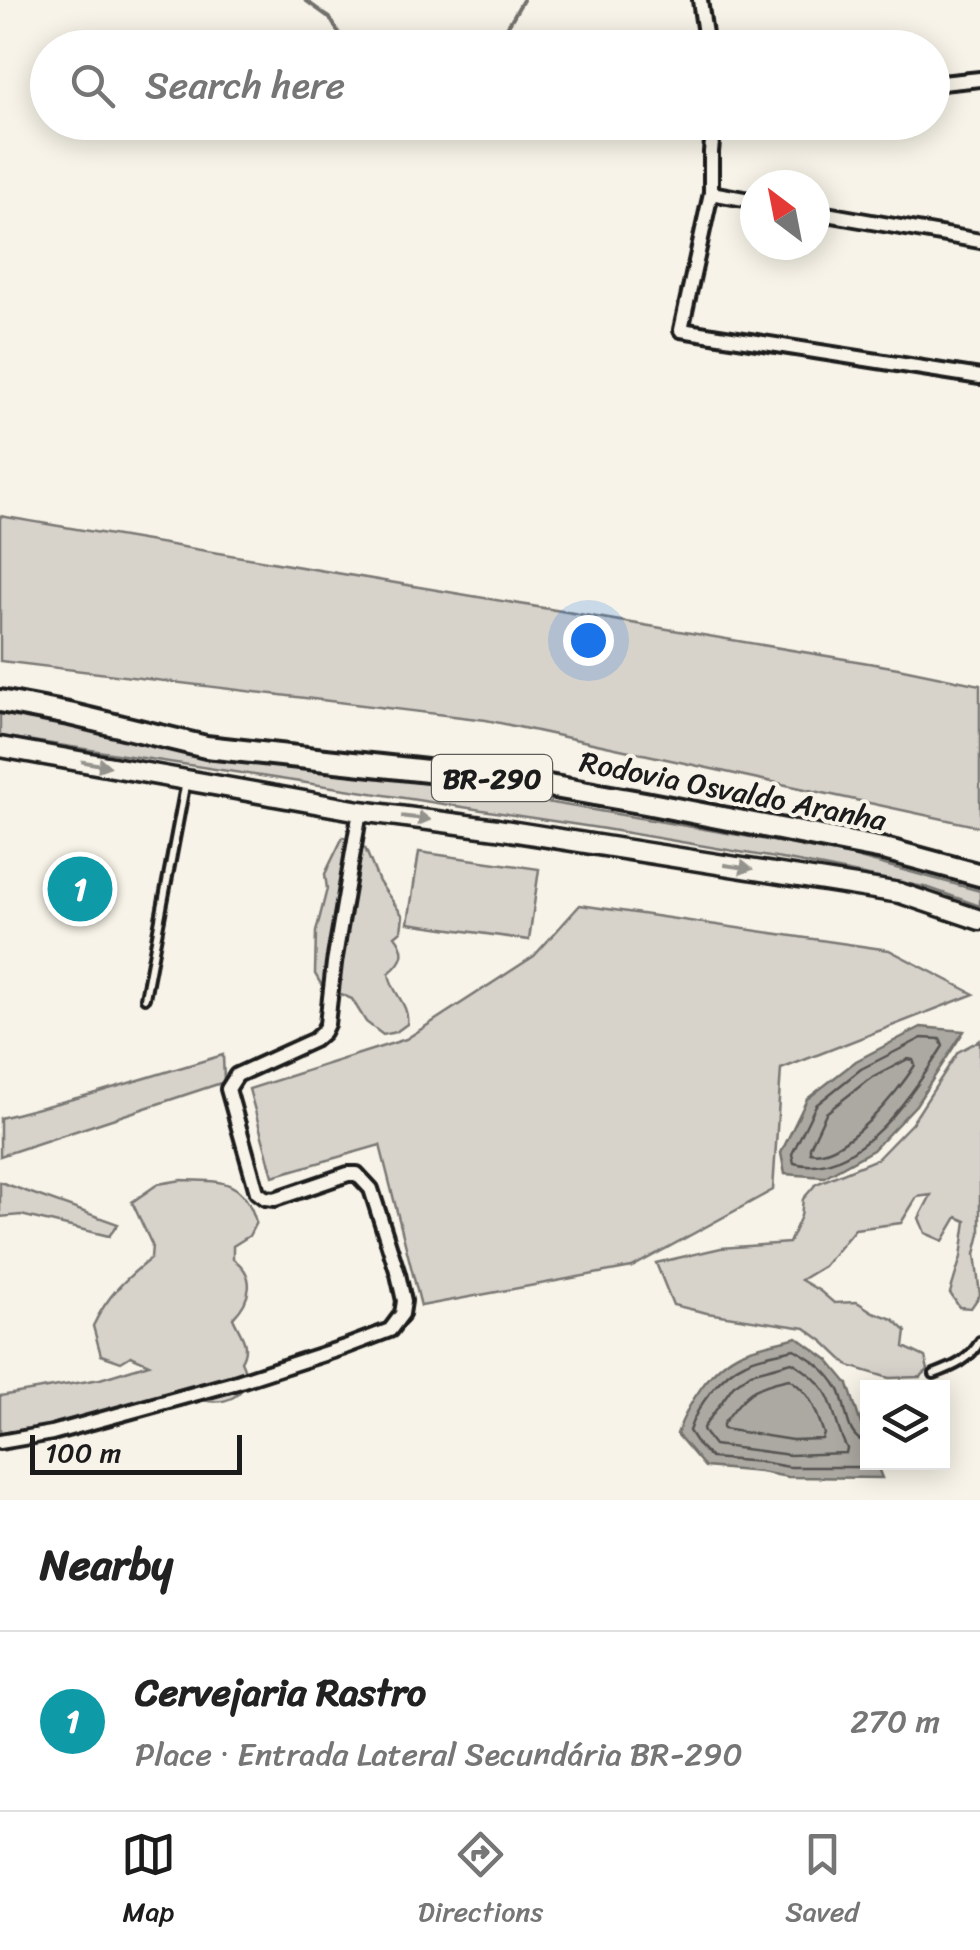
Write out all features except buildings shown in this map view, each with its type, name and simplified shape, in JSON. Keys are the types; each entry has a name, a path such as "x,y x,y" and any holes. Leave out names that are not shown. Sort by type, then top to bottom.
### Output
{"highway":[{"name":"Rodovia Osvaldo Aranha","path":"0,701 206,747 520,782 627,800 888,850 980,875"}],"main road":[{"path":"0,748 360,811 497,829 900,894 980,920"}],"street":[{"path":"700,0 704,30"},
{"path":"950,82 980,80"},
{"path":"713,140 711,193 681,330 980,377"},
{"path":"711,193 740,198"},
{"path":"830,215 980,241"},
{"path":"0,1442 52,1433 234,1383 390,1330 402,1314 404,1301 398,1274 371,1188 357,1174 348,1174 275,1199 256,1192 228,1089 237,1074 314,1040 323,1032 360,811"}],"lane":[{"path":"146,998 186,780"},
{"path":"934,1374 958,1365 980,1341"}],"shaded area":[{"path":"0,516 980,685 980,827 486,720 0,661"},
{"path":"0,713 202,752 413,779 852,856 980,891 980,906 929,888 793,861 0,736"},
{"path":"343,837 365,848 379,882 403,916 401,931 395,936 402,956 389,973 407,1017 407,1024 396,1032 383,1035 366,1022 352,999 322,986 315,974 316,932 327,889 325,874"},
{"path":"419,852 539,869 529,940 408,923"},
{"path":"580,905 889,950 974,994 781,1069 773,1190 632,1267 421,1306 380,1145 273,1176 249,1089 406,1039 534,956"},
{"path":"980,1040 980,1234 975,1254 980,1295 971,1308 959,1307 950,1293 966,1221 957,1217 943,1241 925,1233 919,1218 931,1195 917,1197 901,1223 855,1229 824,1266 801,1280 834,1303 857,1302 893,1319 906,1331 904,1347 925,1357 928,1370 920,1377 889,1378 849,1366 805,1328 673,1305 656,1263 721,1248 789,1243 801,1216 803,1199 816,1184 877,1159 912,1123 958,1052"},
{"path":"223,1055 224,1082 0,1156 0,1118"},
{"path":"182,1180 230,1185 245,1197 256,1222 249,1236 233,1246 233,1259 246,1272 249,1288 233,1318 245,1344 241,1361 245,1384 240,1392 223,1401 190,1395 28,1434 0,1437 0,1396 100,1379 149,1364 131,1356 121,1362 101,1355 93,1326 117,1289 151,1258 152,1245 132,1202 158,1184"},
{"path":"0,1182 118,1224 109,1236 21,1215 0,1217"}],"water":[{"path":"921,1027 964,1031 916,1105 873,1150 824,1177 785,1174 781,1153 807,1099 856,1061"},
{"path":"797,1337 828,1360 848,1384 860,1421 860,1470 879,1470 882,1478 788,1477 705,1467 677,1434 687,1410 720,1366 755,1347"}],"waterway":[{"path":"305,0 330,18 337,30"},
{"path":"505,30 523,0"}],"place":[{"name":"Cervejaria Rastro","path":"80,889"}]}
